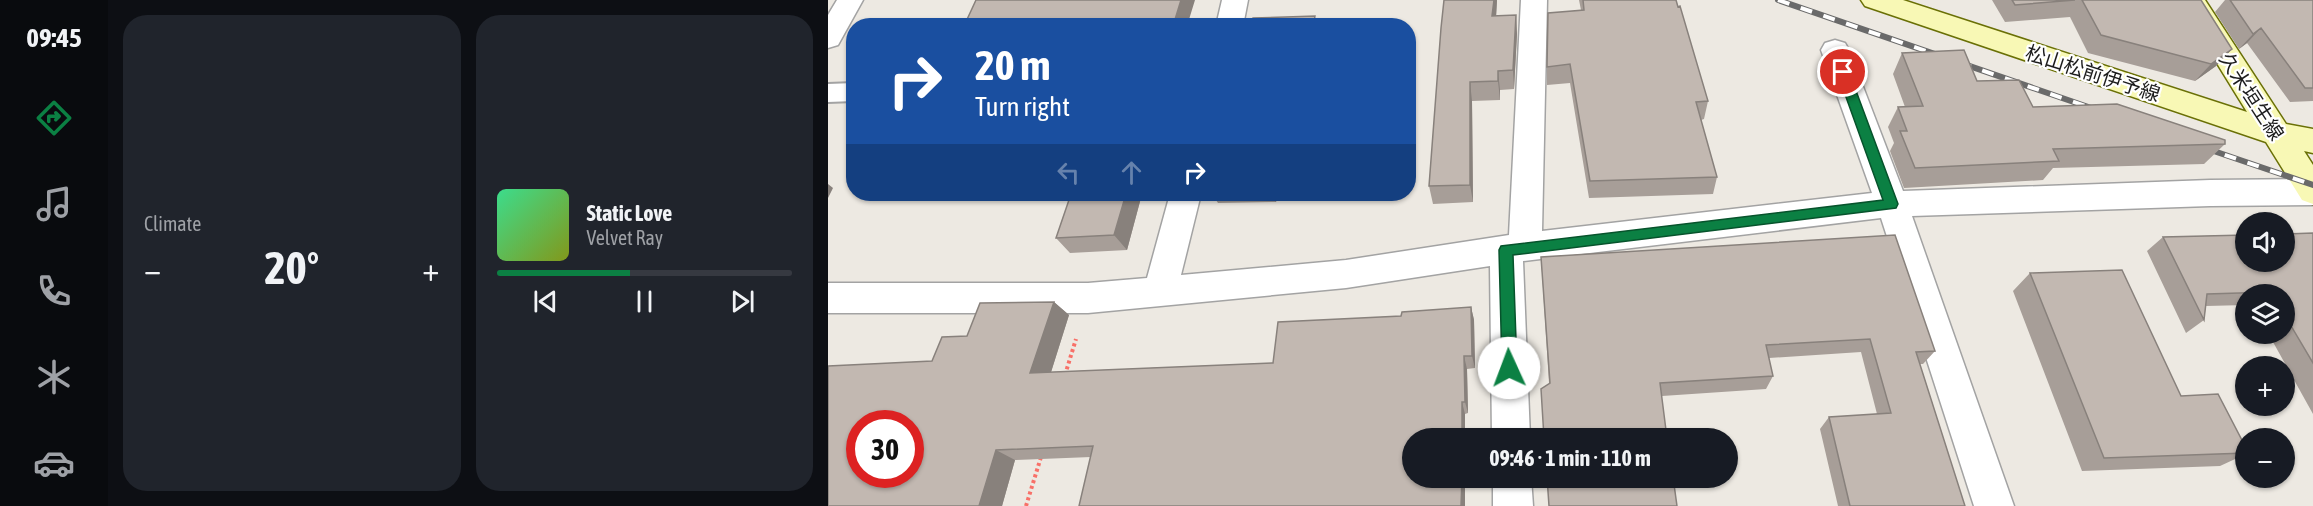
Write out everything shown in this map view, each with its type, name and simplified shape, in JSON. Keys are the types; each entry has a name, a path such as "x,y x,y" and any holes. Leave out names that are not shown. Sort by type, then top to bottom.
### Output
{"main road":[{"name":"松山松前伊予線","path":"1874,0 2275,133 2313,141"},
{"name":"久米垣生線","path":"2191,0 2313,192"}],"street":[{"path":"828,38 850,0"},
{"path":"1230,18 1235,0"},
{"path":"1511,428 1516,248 1534,0"},
{"path":"1835,50 1892,204 1994,506"},
{"path":"828,298 1088,298 1346,274 1516,248 1892,204 2210,193 2313,192"},
{"path":"1160,292 1183,201"},
{"path":"1512,488 1513,506"}],"lane":[{"path":"828,93 846,92"}],"path":[{"path":"1062,386 1088,298"},
{"path":"1026,506 1042,451"}],"building":[{"path":"976,0 1181,0 1175,18 968,18"},
{"path":"1444,0 1494,0 1492,16 1516,15 1513,70 1498,71 1498,81 1470,82 1470,185 1429,186"},
{"path":"1583,0 1676,0 1678,7 1680,6 1708,101 1696,102 1717,177 1590,181 1570,64 1547,67 1548,13 1584,10"},
{"path":"2012,0 2075,0 2015,5"},
{"path":"2082,0 2201,0 2232,49 2211,64 2101,35"},
{"path":"2230,0 2313,0 2313,88 2305,88 2261,28 2253,34"},
{"path":"1315,16 1315,18 1253,18"},
{"path":"1964,50 1977,81 2019,80 2033,107 2117,104 2225,140 2225,144 2053,149 2059,161 1915,168 1900,131 1907,131 1898,107 1923,106 1902,53"},
{"path":"1069,201 1124,201 1114,235 1056,238"},
{"path":"2313,233 2313,363 2295,333 2295,284 2235,284 2235,293 2207,294 2204,320 2163,237 2235,235 2235,272 2295,272 2295,234"},
{"path":"1895,235 1935,351 1916,352 1965,506 1850,506 1829,417 1891,413 1870,339 1766,345 1773,376 1660,383 1666,428 1543,428 1541,389 1550,383 1541,257"},
{"path":"2122,270 2181,396 2218,394 2236,428 2235,453 2104,458 2030,273"},
{"path":"1054,302 1030,373 1273,363 1278,322 1401,316 1402,312 1471,307 1472,356 1464,356 1465,402 1462,402 1462,428 1402,428 1402,488 1462,488 1461,506 1079,506 1093,446 996,450 979,506 828,506 828,366 932,361 942,337 967,336 980,303"},
{"path":"1548,488 1675,488 1677,506 1549,506"}],"railway":[{"path":"1778,0 2097,110"},
{"path":"2202,147 2313,185"}],"route":[{"path":"1509,368 1506,250 1892,204 1843,72"}]}
